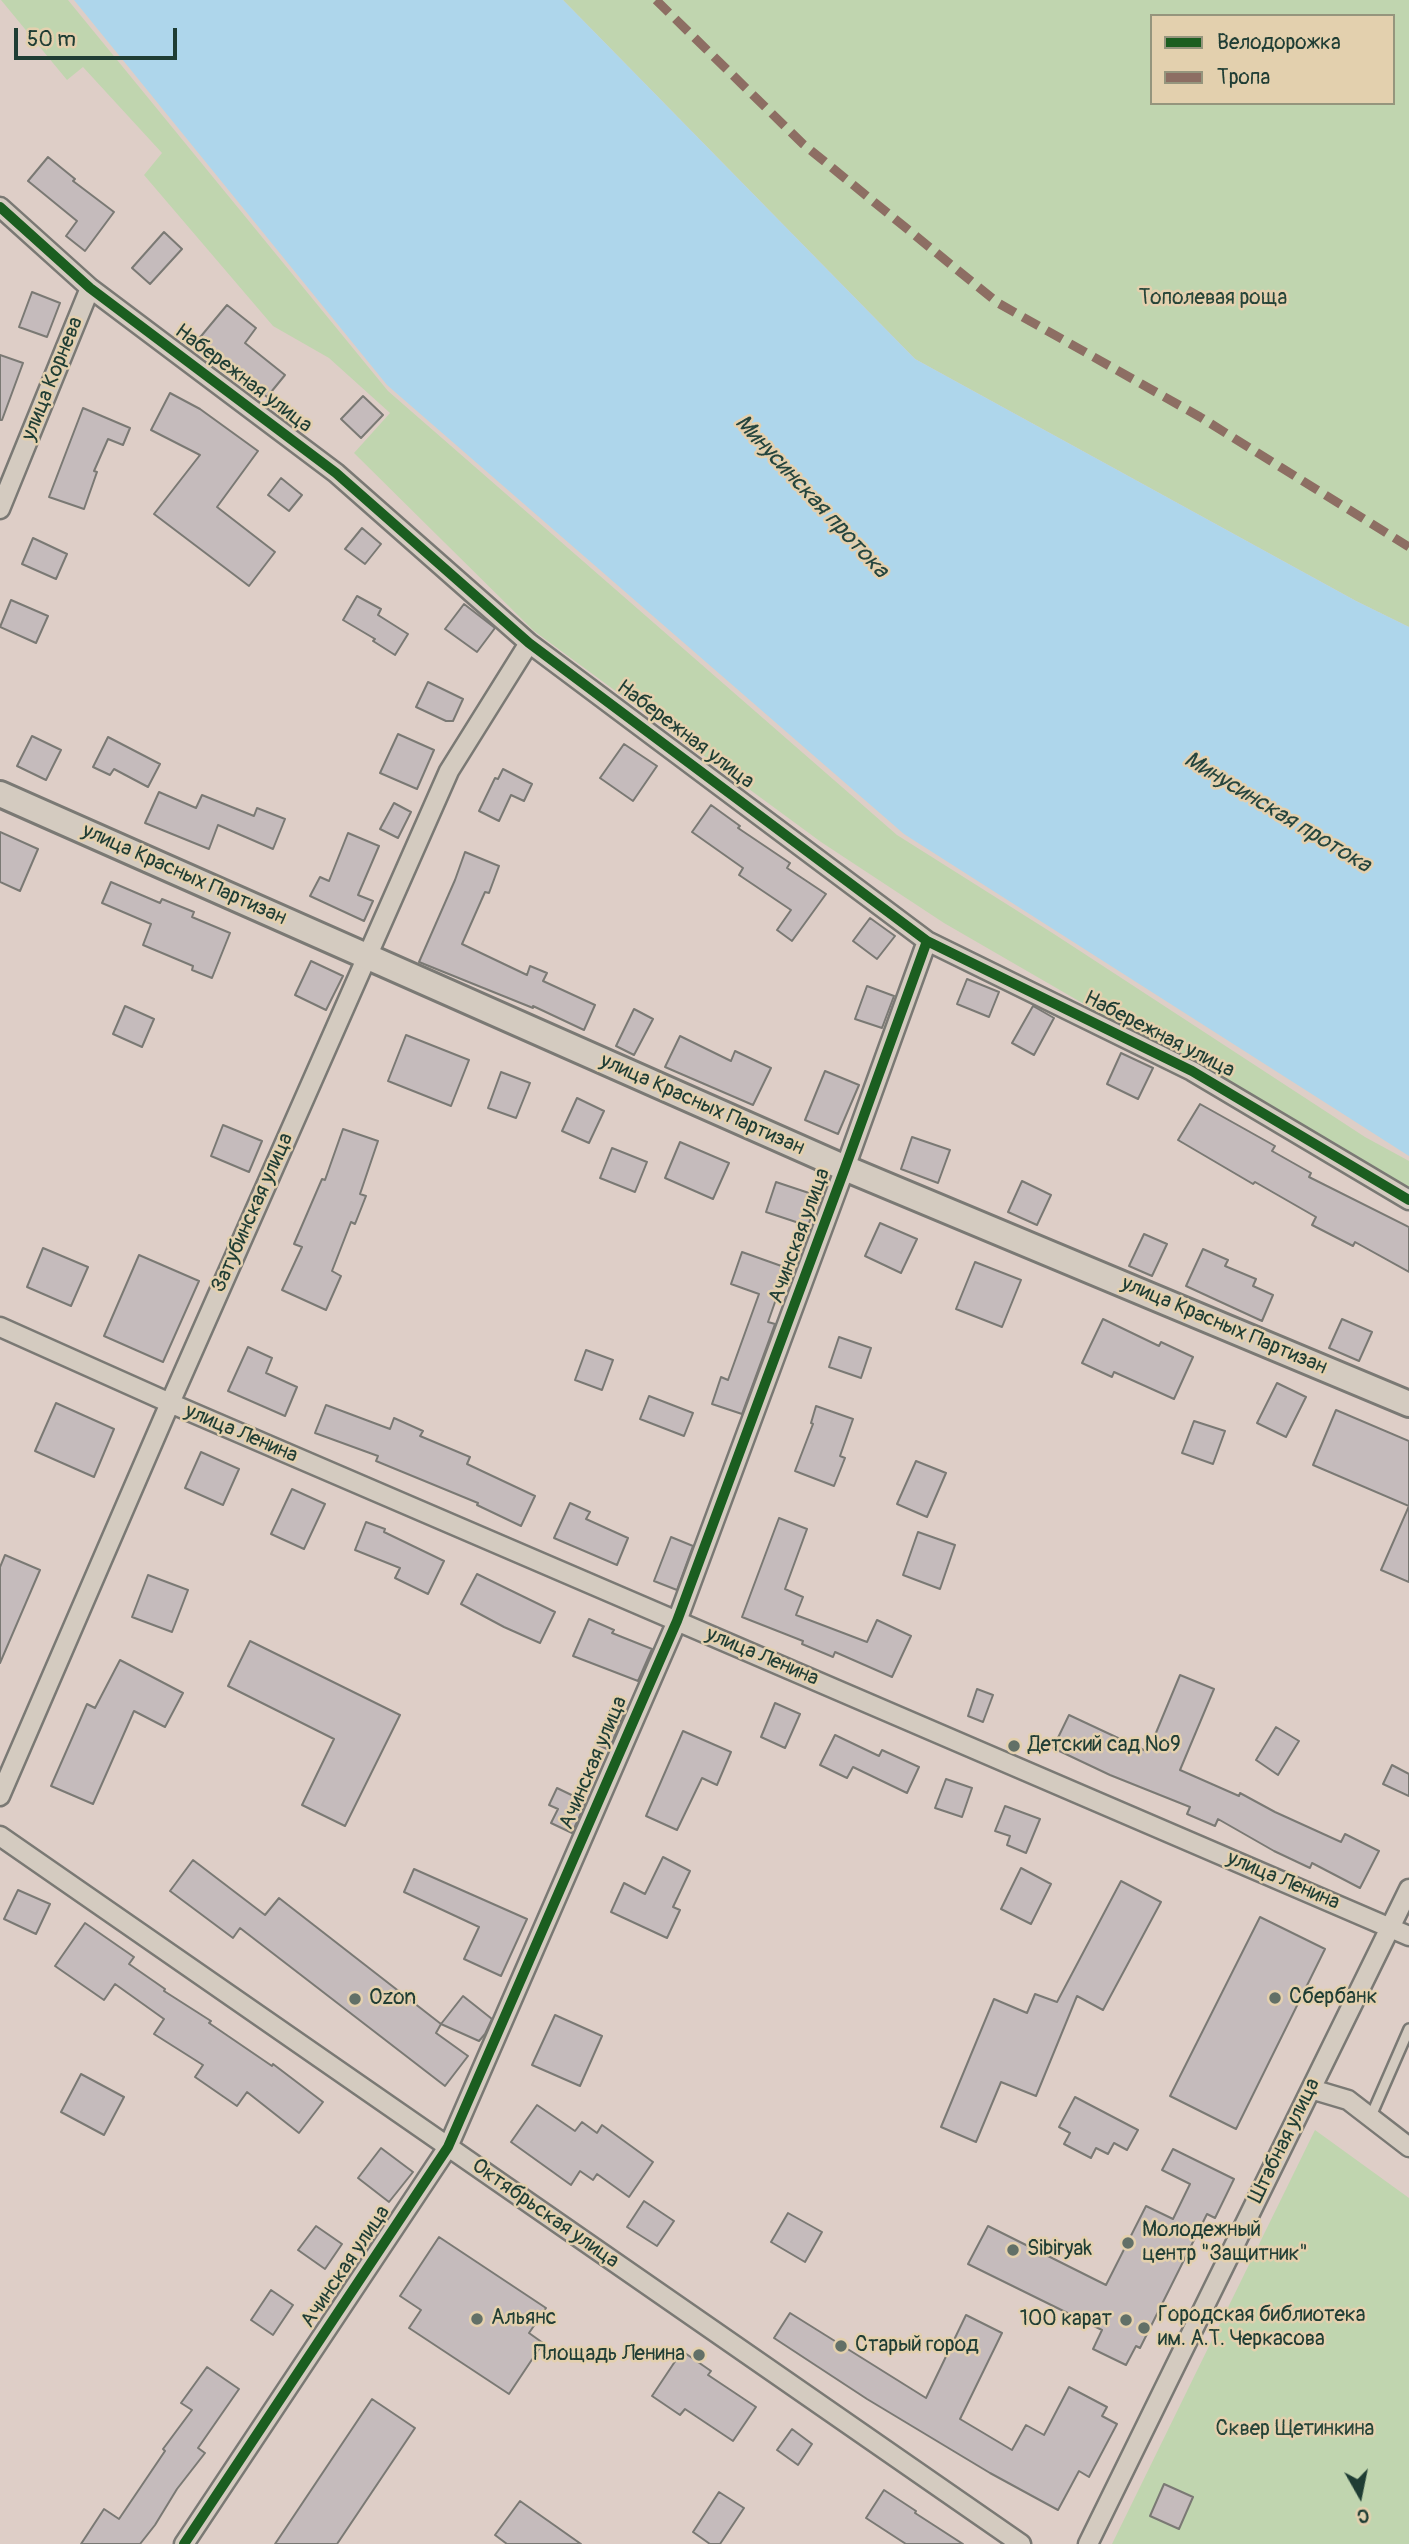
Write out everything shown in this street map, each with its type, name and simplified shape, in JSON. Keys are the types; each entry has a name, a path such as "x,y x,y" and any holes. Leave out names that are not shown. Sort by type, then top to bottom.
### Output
{"main road":[{"name":"улица Красных Партизан","path":"0,794 845,1168 1409,1404"}],"street":[{"name":"Набережная улица","path":"0,207 90,288 336,473 529,643 927,941 1192,1071 1409,1200"},
{"name":"улица Корнева","path":"0,509 90,288"},
{"name":"Затубинская улица","path":"0,1796 366,955 449,772 529,643"},
{"name":"Ачинская улица","path":"184,2544 449,2147 677,1621 927,941"},
{"name":"улица Ленина","path":"0,1327 170,1404 1409,1936"},
{"name":"Октябрьская улица","path":"0,1836 1021,2544"},
{"name":"Штабная улица","path":"1088,2544 1409,1889"},
{"path":"1311,2089 1348,2100 1409,2147"}],"lane":[{"path":"1371,2116 1409,2029"}],"green space":[{"path":"1,0 68,0 388,391 897,835 1365,1137 1409,1161 1409,1192 944,923 821,842 534,631 354,453 390,413 329,358 273,326 144,175 162,153 83,67 67,80"},
{"name":"Тополевая роща","path":"563,0 1409,0 1409,627 1356,601 915,359"},
{"name":"Сквер Щетинкина","path":"1315,2130 1409,2198 1409,2544 1112,2544"}],"water":[{"name":"Минусинская протока","path":"74,0 563,0 915,359 1356,601 1409,627 1409,1156 904,834 387,385"}],"building":[{"path":"48,157 75,179 73,181 114,212 85,251 66,236 77,221 28,181"},
{"path":"164,232 182,249 150,284 132,268"},
{"path":"32,292 60,303 47,337 19,327"},
{"path":"227,305 256,328 245,343 285,375 267,397 197,341"},
{"path":"0,355 23,363 2,420 0,420"},
{"path":"170,393 200,409 258,451 217,507 275,552 249,586 154,514 200,455 151,430"},
{"path":"363,396 383,415 361,438 341,419"},
{"path":"83,408 130,428 123,445 108,439 94,471 97,472 84,509 49,497"},
{"path":"281,478 302,495 289,511 268,495"},
{"path":"362,528 381,544 365,564 345,549"},
{"path":"33,538 67,554 56,579 22,564"},
{"path":"357,596 381,609 378,615 408,634 395,655 373,641 375,639 343,620"},
{"path":"11,600 48,616 36,643 0,627"},
{"path":"464,604 495,628 477,652 445,629"},
{"path":"428,682 463,699 453,721 446,721 416,707"},
{"path":"398,734 434,750 417,789 380,773"},
{"path":"32,736 61,750 46,780 17,766"},
{"path":"108,737 160,764 148,787 114,769 110,775 93,767"},
{"path":"624,744 657,766 633,801 600,778"},
{"path":"503,769 532,784 524,801 511,795 499,821 479,811 495,778 498,779"},
{"path":"159,792 196,808 202,795 254,816 257,808 285,819 273,849 218,825 209,849 145,823"},
{"path":"394,803 411,812 398,838 380,829"},
{"path":"711,805 740,826 738,828 790,863 787,868 826,894 792,941 777,930 791,910 739,875 743,868 692,832"},
{"path":"0,832 38,849 20,891 0,882"},
{"path":"348,833 379,846 358,895 373,901 364,921 310,896 320,877 329,881"},
{"path":"465,852 499,866 489,893 485,892 462,944 527,975 530,966 547,973 543,981 595,1005 584,1030 533,1006 419,962"},
{"path":"111,882 160,903 162,899 194,912 192,917 230,933 212,978 192,970 193,966 143,945 151,924 102,903"},
{"path":"870,918 895,936 877,959 853,941"},
{"path":"311,961 343,976 326,1010 295,995"},
{"path":"967,979 999,992 989,1017 957,1004"},
{"path":"867,986 894,996 882,1028 855,1019"},
{"path":"125,1006 154,1019 142,1047 113,1034"},
{"path":"1033,1006 1054,1018 1034,1055 1012,1043"},
{"path":"634,1009 653,1019 634,1055 616,1046"},
{"path":"406,1035 469,1060 451,1106 388,1081"},
{"path":"680,1036 731,1061 735,1051 771,1068 753,1105 665,1067"},
{"path":"1121,1053 1153,1068 1138,1099 1107,1084"},
{"path":"825,1071 859,1085 838,1134 805,1120"},
{"path":"501,1072 530,1083 516,1118 488,1108"},
{"path":"577,1098 604,1111 589,1143 562,1131"},
{"path":"1200,1104 1275,1146 1272,1151 1311,1173 1309,1177 1409,1227 1409,1272 1355,1242 1353,1246 1312,1225 1316,1217 1178,1140"},
{"path":"223,1125 262,1141 249,1172 211,1156"},
{"path":"343,1129 378,1141 360,1194 366,1196 355,1224 351,1222 332,1271 341,1276 326,1310 282,1290 302,1247 294,1244 322,1179 325,1180"},
{"path":"912,1137 950,1150 938,1183 901,1169"},
{"path":"680,1142 729,1163 713,1199 665,1178"},
{"path":"612,1148 647,1162 635,1192 600,1178"},
{"path":"1022,1181 1051,1195 1037,1225 1008,1212"},
{"path":"776,1182 818,1196 808,1226 766,1212"},
{"path":"880,1223 917,1239 901,1273 865,1256"},
{"path":"1144,1234 1167,1244 1152,1276 1129,1266"},
{"path":"43,1248 88,1267 71,1306 27,1287"},
{"path":"1203,1249 1228,1260 1225,1266 1256,1279 1253,1286 1273,1295 1262,1321 1186,1286"},
{"path":"742,1252 787,1268 768,1322 775,1324 742,1414 712,1404 721,1377 728,1380 759,1294 731,1284"},
{"path":"139,1255 199,1281 163,1362 104,1336"},
{"path":"975,1262 1021,1280 1002,1327 956,1309"},
{"path":"1103,1319 1159,1346 1161,1342 1193,1357 1174,1399 1114,1372 1112,1377 1082,1363"},
{"path":"1342,1319 1372,1332 1359,1361 1329,1348"},
{"path":"839,1337 871,1348 861,1378 829,1367"},
{"path":"248,1347 272,1358 266,1373 297,1387 285,1416 228,1391"},
{"path":"586,1350 613,1360 602,1390 575,1380"},
{"path":"1277,1383 1306,1397 1286,1437 1257,1423"},
{"path":"649,1396 693,1413 684,1436 640,1419"},
{"path":"56,1403 114,1429 94,1477 35,1451"},
{"path":"326,1405 390,1429 394,1418 423,1431 420,1436 470,1457 467,1464 535,1496 521,1526 477,1505 478,1503 376,1461 378,1456 315,1433"},
{"path":"816,1406 853,1419 840,1456 845,1458 834,1486 795,1471 813,1424 811,1423"},
{"path":"1336,1410 1409,1441 1409,1506 1313,1465"},
{"path":"1194,1421 1225,1431 1213,1464 1182,1453"},
{"path":"201,1452 239,1469 223,1505 185,1488"},
{"path":"916,1461 946,1473 927,1517 897,1504"},
{"path":"292,1489 325,1504 304,1549 271,1534"},
{"path":"570,1503 590,1512 586,1519 628,1538 617,1565 554,1538"},
{"path":"1409,1506 1409,1582 1381,1570"},
{"path":"779,1518 807,1529 785,1589 803,1597 796,1615 867,1642 877,1620 911,1636 892,1677 835,1652 833,1657 802,1644 803,1641 742,1617"},
{"path":"366,1522 385,1529 384,1532 444,1561 428,1594 395,1578 400,1568 355,1550"},
{"path":"918,1532 955,1545 940,1589 903,1575"},
{"path":"671,1537 693,1546 677,1590 654,1581"},
{"path":"5,1555 40,1570 0,1663 0,1567"},
{"path":"477,1574 555,1612 540,1643 461,1604"},
{"path":"148,1575 188,1590 172,1632 132,1617"},
{"path":"589,1619 614,1630 612,1633 652,1649 638,1681 573,1656"},
{"path":"250,1641 400,1715 345,1826 302,1805 334,1739 228,1686"},
{"path":"120,1660 183,1693 165,1727 134,1711 93,1804 51,1786 87,1704 95,1708"},
{"path":"1180,1675 1214,1689 1180,1770 1239,1796 1240,1793 1341,1842 1345,1834 1379,1851 1360,1888 1312,1863 1310,1868 1274,1851 1218,1819 1215,1826 1187,1814 1190,1807 1110,1775 1053,1748 1069,1715 1148,1752"},
{"path":"977,1689 993,1695 983,1722 968,1716"},
{"path":"775,1703 800,1714 785,1748 761,1737"},
{"path":"612,1706 625,1711 609,1750 596,1744"},
{"path":"1276,1727 1299,1741 1278,1775 1256,1760"},
{"path":"683,1731 731,1752 717,1785 702,1778 677,1830 646,1816"},
{"path":"835,1735 879,1756 882,1750 919,1767 907,1793 853,1767 847,1778 820,1765"},
{"path":"1392,1765 1409,1774 1409,1796 1383,1784"},
{"path":"946,1779 972,1788 962,1817 935,1808"},
{"path":"557,1788 586,1802 572,1833 551,1823 558,1809 549,1805"},
{"path":"1005,1806 1040,1819 1026,1853 1007,1845 1010,1836 995,1831"},
{"path":"663,1857 690,1871 673,1907 680,1910 667,1938 611,1912 624,1883 645,1894"},
{"path":"193,1860 265,1915 279,1898 441,2024 436,2033 468,2056 445,2086 240,1928 233,1938 170,1891"},
{"path":"1021,1868 1051,1884 1031,1924 1001,1909"},
{"path":"414,1869 527,1919 501,1976 464,1959 479,1927 404,1892"},
{"path":"1121,1881 1161,1902 1103,2010 1077,1996 1036,2096 1001,2082 976,2142 941,2127 994,1999 1027,2013 1035,1994 1057,2002"},
{"path":"18,1890 50,1904 36,1934 4,1919"},
{"path":"1260,1917 1325,1949 1236,2129 1170,2096"},
{"path":"85,1923 134,1957 129,1964 165,1989 164,1991 211,2021 209,2023 272,2066 273,2064 323,2102 299,2133 247,2092 237,2106 195,2077 203,2065 154,2034 164,2019 115,1984 104,2000 55,1966"},
{"path":"463,1996 492,2019 479,2041 441,2024"},
{"path":"555,2015 602,2036 580,2086 532,2065"},
{"path":"81,2074 124,2097 104,2135 61,2112"},
{"path":"1075,2097 1138,2130 1127,2150 1114,2143 1108,2154 1096,2148 1091,2158 1064,2144 1070,2133 1059,2127"},
{"path":"537,2105 575,2131 582,2122 597,2133 602,2125 653,2162 629,2197 597,2174 593,2180 580,2171 571,2185 511,2142"},
{"path":"381,2148 413,2172 389,2202 358,2178"},
{"path":"1173,2149 1234,2179 1215,2218 1207,2214 1140,2348 1136,2346 1126,2365 1093,2349 1102,2330 968,2264 988,2226 1106,2285 1146,2206 1173,2219 1190,2184 1162,2170"},
{"path":"644,2201 674,2221 657,2246 627,2227"},
{"path":"788,2213 822,2232 805,2262 771,2242"},
{"path":"316,2226 342,2244 325,2269 298,2250"},
{"name":"Альянс","path":"439,2237 546,2308 529,2333 543,2343 509,2394 409,2328 421,2310 400,2296"},
{"path":"271,2290 293,2305 273,2335 251,2320"},
{"path":"790,2313 926,2398 966,2315 1002,2333 960,2419 1012,2450 1026,2425 1044,2435 1069,2387 1107,2407 1102,2416 1117,2424 1089,2477 1079,2471 1058,2510 990,2473 867,2399 774,2338"},
{"path":"682,2351 711,2371 708,2375 756,2407 733,2441 685,2409 680,2415 652,2396"},
{"path":"207,2367 239,2389 198,2448 205,2453 177,2489 155,2525 140,2544 81,2544 104,2509 119,2519 165,2451 163,2449 192,2410 181,2403"},
{"path":"372,2399 415,2428 337,2544 275,2544"},
{"path":"792,2429 812,2444 798,2465 777,2450"},
{"path":"1164,2484 1193,2497 1179,2529 1150,2516"},
{"path":"884,2490 963,2544 906,2544 866,2518"},
{"path":"719,2492 744,2508 720,2544 710,2544 693,2532"},
{"path":"520,2501 581,2544 507,2544 495,2535"}],"marked path":[{"path":"656,0 803,144 998,303 1200,417 1409,547"}],"cycle path":[{"path":"0,207 90,288 336,473 529,643 927,941 1192,1071 1409,1200"},
{"path":"184,2544 448,2147 677,1621 927,941"}],"place":[{"name":"Детский сад №9","path":"1014,1746"},
{"name":"Сбербанк","path":"1275,1998"},
{"name":"Ozon","path":"355,1999"},
{"name":"Молодежный центр \"Защитник\"","path":"1128,2243"},
{"name":"Sibiryak","path":"1013,2250"},
{"name":"Альянс","path":"477,2319"},
{"name":"100 карат","path":"1126,2320"},
{"name":"Городская библиотека им. А.Т. Черкасова","path":"1144,2328"},
{"name":"Старый город","path":"841,2346"},
{"name":"Площадь Ленина","path":"699,2355"}]}
